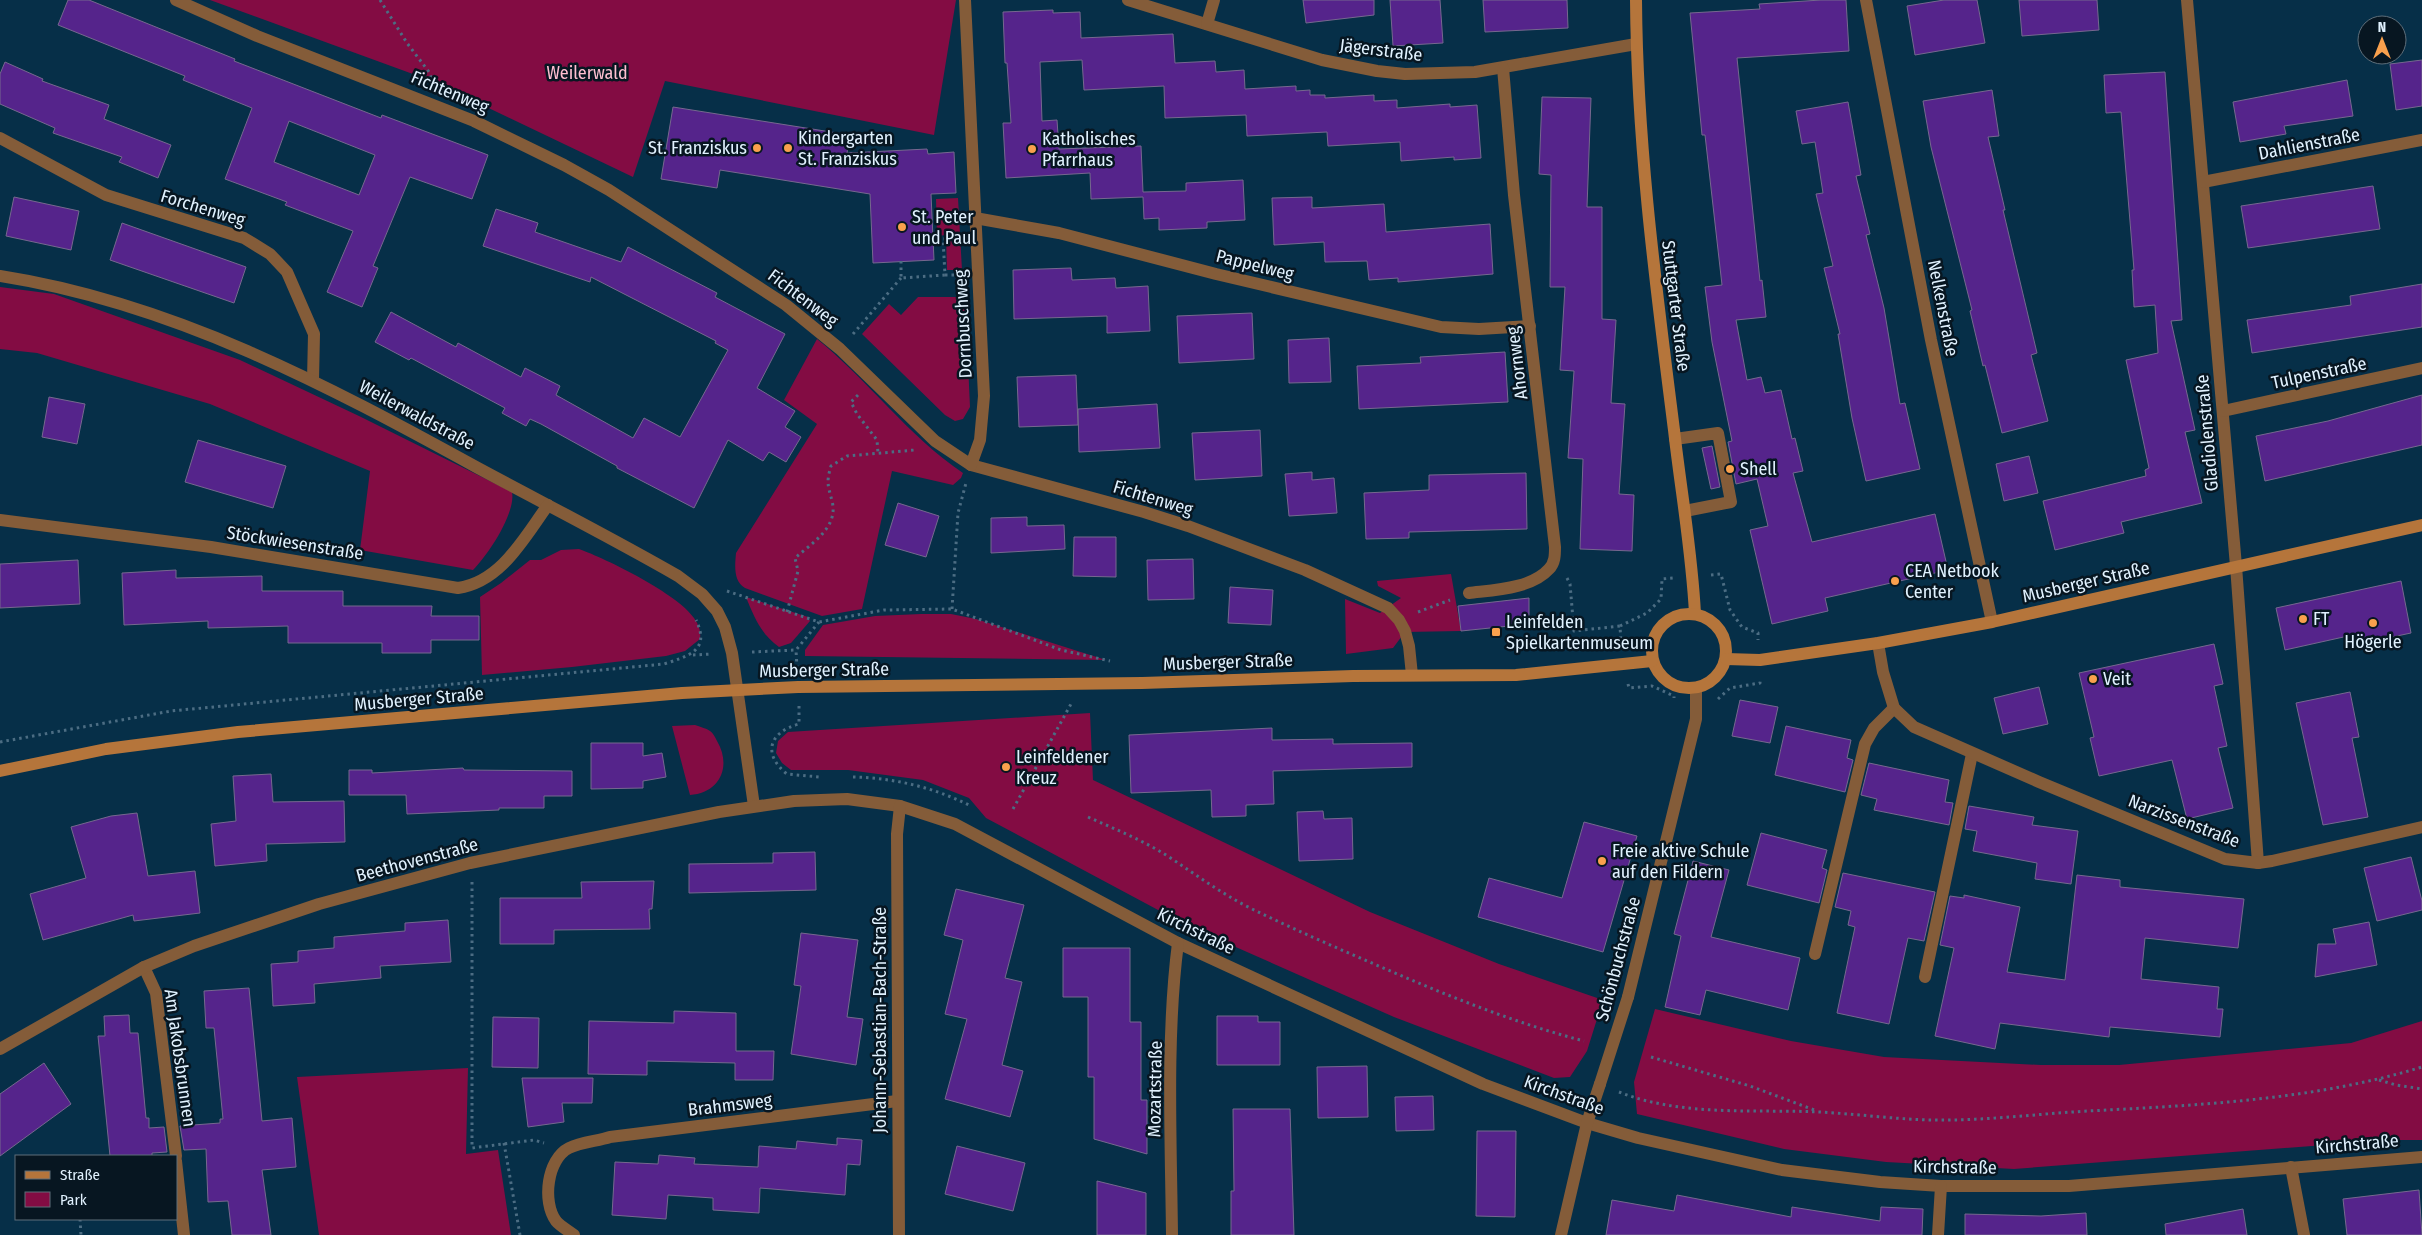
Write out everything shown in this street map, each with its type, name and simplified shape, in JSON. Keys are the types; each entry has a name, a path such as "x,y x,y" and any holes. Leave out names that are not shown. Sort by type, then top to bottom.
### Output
{"main road":[{"name":"Stuttgarter Straße","path":"1636,0 1640,133 1649,227 1693,576 1695,614"},
{"name":"Musberger Straße","path":"1726,659 1760,660 1878,643 1992,622 2422,525"},
{"path":"1695,614 1707,618 1723,635 1727,647 1726,659 1716,678 1696,688 1685,689 1674,686 1657,671 1652,661 1652,646 1657,632 1667,621 1680,615 1695,614"},
{"name":"Musberger Straße","path":"0,771 106,750 238,732 589,700 736,690 798,687 1516,674 1652,661"}],"street":[{"name":"Fichtenweg","path":"176,0 257,36 432,103 514,139 625,200 786,305 830,341 933,439 971,465 1144,512 1230,541 1305,570 1364,596 1388,608 1399,620"},
{"name":"Dornbuschweg","path":"965,0 984,396 980,440 971,465"},
{"name":"Jägerstraße","path":"1128,0 1322,60 1377,71 1436,74 1503,68 1636,44"},
{"path":"1207,24 1214,0"},
{"name":"Nelkenstraße","path":"1866,0 1930,340 1992,622"},
{"name":"Gladiolenstraße","path":"2187,0 2236,566 2258,863"},
{"name":"Ahornweg","path":"1503,68 1514,195 1554,531 1554,559"},
{"name":"Forchenweg","path":"0,138 106,195 244,238 270,254 287,272 314,334 313,380"},
{"name":"Dahlienstraße","path":"2203,182 2422,140"},
{"name":"Pappelweg","path":"975,218 1060,233 1216,274 1441,327 1479,329 1530,326"},
{"name":"Weilerwaldstraße","path":"0,276 44,283 137,308 229,342 313,380 652,562 702,594 717,611 725,627 732,653 736,690"},
{"name":"Tulpenstraße","path":"2223,411 2422,368"},
{"path":"1675,439 1718,434 1730,502 1685,511"},
{"name":"Stöckwiesenstraße","path":"0,520 211,547 458,588 472,586 493,575 520,544 548,505"},
{"path":"1469,593 1527,582 1549,569 1554,559"},
{"path":"1399,620 1409,646 1412,676"},
{"name":"Narzissenstraße","path":"1878,643 1883,672 1894,708 1914,727 1972,754 2225,859 2258,863 2422,827"},
{"name":"Schönbuchstraße","path":"1561,1235 1587,1123 1628,996 1696,719 1696,688"},
{"path":"736,690 754,806"},
{"path":"1815,954 1865,744 1874,728 1894,708"},
{"path":"1925,977 1972,754"},
{"name":"Kirchstraße","path":"754,806 794,801 847,800 900,806 955,824 1178,943 1483,1084 1587,1123 1638,1138 1782,1170 1880,1182 1941,1186 2069,1186 2422,1157"},
{"name":"Beethovenstraße","path":"0,1049 94,993 144,967 194,946 318,904 470,863 754,806"},
{"name":"Johann-Sebastian-Bach-Straße","path":"899,1235 897,834 900,806"},
{"name":"Mozartstraße","path":"1172,1235 1172,1052 1175,969 1178,943"},
{"name":"Am Jakobsbrunnen","path":"144,967 156,993 176,1155"},
{"name":"Brahmsweg","path":"569,1148 610,1137 897,1101"},
{"path":"569,1148 559,1157 547,1180 550,1209 556,1221 574,1235"},
{"path":"2291,1167 2304,1235"},
{"path":"178,1180 184,1235"},
{"path":"1938,1235 1941,1186"}],"path":[{"path":"380,0 429,72 434,85 432,103"},
{"path":"901,278 945,275 943,239 976,238"},
{"path":"856,332 901,278 901,261"},
{"path":"871,379 852,402 857,414 877,440 878,453"},
{"path":"787,612 798,571 795,558 828,529 833,503 827,487 831,466 848,456 914,451 933,439"},
{"path":"952,609 958,513 971,465"},
{"path":"1554,559 1570,584 1574,631 1620,626 1647,614 1661,599 1662,579 1721,574 1730,610 1742,627 1758,633 1760,683 1730,688 1719,698 1717,706"},
{"path":"0,742 171,711 664,664 692,655 698,648 701,631 691,614 702,594 722,590 819,622 884,610 952,609 1061,650 1114,662"},
{"path":"1399,620 1469,593"},
{"path":"819,622 796,650 799,724 780,733 772,742 772,752 775,761 788,774 824,777"},
{"path":"1620,626 1623,665 1629,688 1652,686 1674,696 1673,715 1696,719"},
{"path":"1013,809 1082,683"},
{"path":"847,777 918,785 945,793 969,805"},
{"path":"1088,817 1138,839 1166,855 1200,880 1249,907 1298,930 1466,1002 1525,1024 1584,1041"},
{"path":"472,884 472,1148 534,1140 569,1148"},
{"path":"1651,1057 1750,1086 1820,1112"},
{"path":"1600,1084 1650,1102 1683,1107 1719,1110 1820,1112 1931,1120 2130,1110 2295,1094 2378,1079 2422,1067"},
{"path":"2378,1079 2396,1085 2422,1089"},
{"path":"504,1143 520,1235"},
{"path":"80,1220 81,1235"}],"green space":[{"name":"Weilerwald","path":"210,0 956,0 934,135 665,81 633,177 432,81"},
{"path":"958,198 962,270 947,270 946,235 937,236 936,199"},
{"path":"0,287 54,294 240,360 359,416 512,492 510,511 500,533 473,570 360,550 370,471 210,404 37,353 0,349"},
{"path":"918,297 965,297 970,407 963,419 955,421 945,415 862,334 889,304 901,315"},
{"path":"817,339 854,372 924,442 963,473 961,478 953,485 892,471 862,609 822,616 745,588 738,581 735,568 736,553 817,424 784,400"},
{"path":"579,549 641,578 673,598 696,621 700,631 700,639 685,651 666,656 482,675 480,597 530,560 541,560 561,550"},
{"path":"1451,574 1461,631 1405,632 1393,648 1346,654 1345,599 1380,613 1401,598 1378,586 1377,581"},
{"path":"746,597 808,617 810,621 791,643 779,647 763,631"},
{"path":"951,614 976,619 1106,660 805,656 805,650 823,625 875,616"},
{"path":"1090,713 1093,780 1370,912 1499,964 1603,1000 1587,1051 1570,1077 1554,1078 1394,1017 1188,926 986,818 969,798 923,780 848,770 791,770 782,763 776,753 778,741 788,732"},
{"path":"695,725 708,730 714,735 721,750 723,769 716,784 700,793 690,795 672,726"},
{"path":"1655,1009 1791,1041 1884,1057 2041,1065 2119,1065 2351,1043 2422,1021 2422,1140 2390,1140 2014,1169 1886,1162 1784,1149 1637,1114 1634,1082"},
{"path":"468,1068 466,1154 498,1150 511,1235 319,1235 297,1077"}],"building":[{"path":"68,0 89,0 235,59 234,61 381,118 382,115 488,155 472,199 410,177 373,266 378,268 362,307 327,292 353,231 285,205 287,202 225,179 252,108 183,80 185,76 58,25","holes":["289,121 375,155 359,195 274,162"]},
{"path":"1303,0 1374,0 1374,15 1306,23"},
{"path":"1390,0 1440,0 1443,43 1393,46"},
{"path":"1483,0 1567,0 1568,28 1485,32"},
{"path":"1846,0 1849,51 1737,58 1760,281 1762,280 1766,317 1736,320 1747,380 1761,377 1765,393 1781,390 1792,439 1795,438 1803,471 1793,473 1812,542 1935,514 1948,570 1825,598 1828,611 1772,624 1750,530 1768,526 1757,479 1736,484 1728,442 1732,441 1712,342 1705,287 1722,285 1705,135 1702,135 1690,13 1760,9 1759,4"},
{"path":"1944,0 1977,0 1985,43 1915,55 1907,6"},
{"path":"2019,0 2097,0 2099,30 2022,36"},
{"path":"1053,10 1053,13 1080,12 1081,38 1173,34 1175,63 1215,61 1216,72 1244,70 1245,89 1296,86 1296,91 1310,90 1310,95 1325,95 1325,98 1374,95 1374,101 1397,100 1397,108 1450,104 1450,107 1477,105 1481,158 1454,160 1454,157 1401,161 1400,142 1328,146 1327,132 1247,136 1246,115 1165,118 1164,86 1084,90 1082,60 1040,62 1042,121 1057,120 1059,149 1141,146 1143,192 1186,191 1186,183 1243,180 1245,220 1207,222 1207,228 1159,230 1159,218 1144,219 1143,197 1091,199 1090,173 1006,178 1003,123 1011,123 1007,63 1005,63 1003,12"},
{"path":"2422,60 2422,106 2396,110 2390,65 2407,65 2407,62"},
{"path":"5,62 43,79 42,81 109,105 104,119 171,145 158,178 119,162 122,157 53,133 55,128 0,104 0,74"},
{"path":"2165,72 2182,320 2171,321 2195,430 2185,432 2202,503 2121,522 2124,533 2055,550 2043,501 2146,476 2145,470 2149,468 2126,360 2158,353 2155,305 2134,307 2132,270 2134,270 2121,112 2106,113 2104,75"},
{"path":"2347,80 2353,116 2284,126 2286,134 2240,142 2233,102"},
{"path":"1992,90 1999,136 1988,137 2005,210 2003,210 2037,353 2031,355 2048,421 2002,433 1985,365 1983,366 1970,311 1972,310 1931,147 1923,101"},
{"path":"1542,97 1591,98 1587,207 1602,207 1602,319 1616,320 1611,403 1625,404 1619,494 1634,495 1632,551 1580,549 1583,459 1568,458 1574,371 1560,370 1565,287 1550,287 1551,175 1539,174"},
{"path":"1848,102 1861,175 1856,176 1870,234 1866,235 1884,308 1900,404 1905,403 1920,469 1866,481 1852,418 1838,334 1840,334 1824,268 1833,266 1816,194 1823,193 1815,142 1802,144 1796,111"},
{"path":"673,107 850,135 847,153 927,149 928,154 954,152 956,193 931,194 934,260 873,263 870,194 720,170 717,188 661,179"},
{"path":"2373,186 2380,229 2248,248 2241,206"},
{"path":"14,197 79,211 71,250 6,236"},
{"path":"1312,197 1312,208 1384,204 1386,232 1490,224 1493,274 1398,282 1398,278 1369,280 1367,261 1325,262 1324,242 1274,245 1272,198"},
{"path":"496,209 538,223 535,232 621,262 628,247 717,293 715,297 785,334 757,388 795,411 785,427 801,437 786,462 769,452 763,461 728,440 694,508 617,468 617,466 541,424 530,419 526,426 502,413 505,408 411,358 409,360 375,342 391,312 456,347 458,343 521,377 525,368 560,386 556,395 633,438 644,418 680,437 728,350 715,343 716,341 591,277 590,282 483,246"},
{"path":"122,223 246,267 234,303 110,260"},
{"path":"1071,268 1072,280 1115,278 1116,288 1148,286 1150,331 1107,333 1107,316 1014,319 1013,270"},
{"path":"2422,284 2422,327 2252,353 2247,320 2351,305 2350,296"},
{"path":"1252,313 1254,359 1179,363 1177,316"},
{"path":"1329,338 1331,382 1289,383 1288,340"},
{"path":"1505,352 1508,402 1359,409 1357,366 1421,363 1420,357"},
{"path":"1076,375 1078,425 1019,427 1017,377"},
{"path":"2422,395 2422,445 2265,481 2256,436 2328,421"},
{"path":"49,397 85,404 77,444 42,437"},
{"path":"1157,404 1160,448 1079,452 1078,409"},
{"path":"1260,430 1262,476 1195,480 1192,433"},
{"path":"198,440 286,466 273,508 185,482"},
{"path":"1712,446 1720,487 1711,489 1702,448"},
{"path":"2029,456 2038,493 2004,501 1996,464"},
{"path":"1312,472 1312,480 1334,478 1337,513 1289,516 1285,474"},
{"path":"1526,473 1527,529 1409,532 1409,538 1366,539 1364,493 1429,490 1429,475"},
{"path":"898,503 939,516 926,557 885,545"},
{"path":"1027,517 1027,526 1064,525 1065,549 991,553 991,518"},
{"path":"1074,537 1116,537 1116,577 1073,576"},
{"path":"1193,559 1194,599 1148,600 1147,560"},
{"path":"78,560 80,604 0,608 0,564"},
{"path":"176,570 176,578 262,576 262,591 343,591 343,606 432,606 431,616 479,616 479,640 431,640 431,653 382,653 382,643 288,643 288,626 208,628 208,621 124,625 122,573"},
{"path":"2401,581 2411,633 2359,644 2357,634 2285,650 2276,608"},
{"path":"1230,587 1273,590 1271,625 1228,623"},
{"path":"1529,598 1529,624 1461,631 1458,606"},
{"path":"2214,644 2223,684 2214,686 2227,746 2218,748 2233,808 2187,819 2172,760 2099,776 2090,738 2094,737 2079,673"},
{"path":"2039,687 2048,724 2003,734 1994,698"},
{"path":"2350,692 2359,737 2352,738 2368,817 2323,825 2296,703"},
{"path":"1740,700 1778,707 1770,743 1732,736"},
{"path":"1786,726 1851,740 1847,758 1853,760 1845,792 1775,775"},
{"path":"1272,728 1272,740 1333,739 1333,744 1412,743 1412,767 1273,771 1274,804 1246,805 1246,816 1212,817 1211,790 1131,793 1129,735"},
{"path":"591,743 643,743 643,756 662,753 666,777 643,781 643,788 591,789"},
{"path":"1869,763 1949,780 1945,802 1953,803 1949,825 1874,810 1877,799 1861,795"},
{"path":"463,768 464,770 572,771 572,796 544,796 544,808 499,808 499,810 407,814 406,795 349,795 349,770 372,770 372,773"},
{"path":"271,774 273,802 344,801 345,842 266,844 267,861 215,866 211,824 236,821 233,776"},
{"path":"1969,806 2034,817 2032,825 2078,831 2071,884 2035,879 2037,863 1973,851 1977,831 1965,829"},
{"path":"1323,811 1324,819 1352,818 1353,859 1299,861 1297,812"},
{"path":"137,813 148,876 195,871 200,913 134,921 133,915 43,940 30,894 86,878 71,827 111,816"},
{"path":"1584,822 1637,836 1603,952 1478,917 1489,878 1562,898"},
{"path":"1761,833 1827,850 1822,868 1827,870 1819,903 1747,885"},
{"path":"815,852 816,890 689,893 689,864 773,863 773,853"},
{"path":"2411,857 2422,901 2422,910 2377,921 2364,868"},
{"path":"1693,861 1729,870 1711,937 1800,958 1788,1010 1706,990 1700,1015 1665,1007 1681,936 1674,934"},
{"path":"1843,873 1935,892 1924,941 1908,938 1889,1024 1837,1013 1855,927 1848,925 1851,911 1835,907"},
{"path":"2077,875 2120,880 2120,887 2244,899 2238,948 2145,938 2141,979 2219,987 2217,1009 2223,1009 2220,1037 2110,1027 2109,1037 2000,1023 1995,1049 1935,1036 1954,948 1940,945 1950,896 1964,898 1964,895 2020,907 2007,972 2065,980"},
{"path":"654,881 652,909 649,909 650,929 554,930 554,944 500,944 500,898 582,898 581,882"},
{"path":"956,889 1024,905 1005,978 1022,982 1002,1065 1023,1071 1010,1117 945,1099 967,1019 945,1014 963,940 944,935"},
{"path":"448,920 451,962 380,966 381,978 314,984 315,1003 273,1006 271,964 298,962 298,951 334,948 334,937 405,931 405,923"},
{"path":"2369,922 2377,965 2315,977 2318,944 2336,944 2333,929"},
{"path":"801,933 858,940 847,1017 863,1019 856,1065 791,1054 801,986 794,985"},
{"path":"1063,948 1130,948 1130,1022 1141,1022 1141,1100 1147,1100 1147,1154 1094,1139 1094,1077 1088,1077 1088,997 1063,997"},
{"path":"249,988 262,1121 292,1118 296,1167 262,1170 271,1235 232,1235 228,1201 208,1202 206,1149 184,1150 180,1126 220,1123 220,1119 223,1119 214,1028 206,1028 204,991"},
{"path":"674,1011 736,1013 736,1051 774,1051 773,1080 735,1080 735,1063 647,1061 647,1075 588,1074 589,1021 674,1023"},
{"path":"129,1015 130,1033 138,1033 146,1118 149,1118 149,1128 164,1127 167,1152 152,1153 152,1155 110,1155 98,1036 105,1036 104,1016"},
{"path":"1217,1016 1258,1016 1258,1022 1280,1022 1280,1065 1217,1065"},
{"path":"493,1017 539,1018 538,1068 492,1067"},
{"path":"44,1063 71,1104 0,1156 0,1094"},
{"path":"1367,1066 1368,1117 1318,1118 1317,1067"},
{"path":"522,1078 593,1078 592,1103 562,1103 564,1122 528,1127"},
{"path":"1433,1096 1434,1130 1396,1131 1395,1097"},
{"path":"1233,1109 1290,1109 1294,1235 1231,1235 1231,1191 1234,1191"},
{"path":"1477,1131 1516,1131 1515,1217 1476,1216"},
{"path":"837,1138 862,1140 860,1165 847,1164 845,1195 760,1188 759,1213 713,1210 713,1198 668,1195 666,1219 612,1215 615,1162 658,1164 659,1155 695,1158 694,1164 758,1167 759,1146 796,1149 797,1141 837,1145"},
{"path":"957,1146 1025,1163 1013,1211 945,1194"},
{"path":"1097,1181 1146,1193 1146,1235 1097,1235"},
{"path":"2419,1190 2422,1235 2347,1235 2343,1199"},
{"path":"1677,1195 1791,1217 1792,1207 1880,1221 1881,1207 1923,1209 1922,1235 1606,1235 1612,1200 1674,1211"},
{"path":"2243,1209 2247,1235 2166,1235 2165,1224"},
{"path":"2086,1213 2087,1235 1965,1235 1965,1214 2041,1216"}],"place":[{"name":"St. Franziskus","path":"757,148"},
{"name":"Kindergarten St. Franziskus","path":"788,148"},
{"name":"Katholisches Pfarrhaus","path":"1032,149"},
{"name":"St. Peter und Paul","path":"902,227"},
{"name":"Shell","path":"1730,469"},
{"name":"CEA Netbook Center","path":"1895,581"},
{"name":"FT","path":"2303,619"},
{"name":"Högerle","path":"2373,623"},
{"name":"Leinfelden Spielkartenmuseum","path":"1496,632"},
{"name":"Veit","path":"2093,679"},
{"name":"Leinfeldener Kreuz","path":"1006,767"},
{"name":"Freie aktive Schule auf den Fildern","path":"1602,861"}]}
